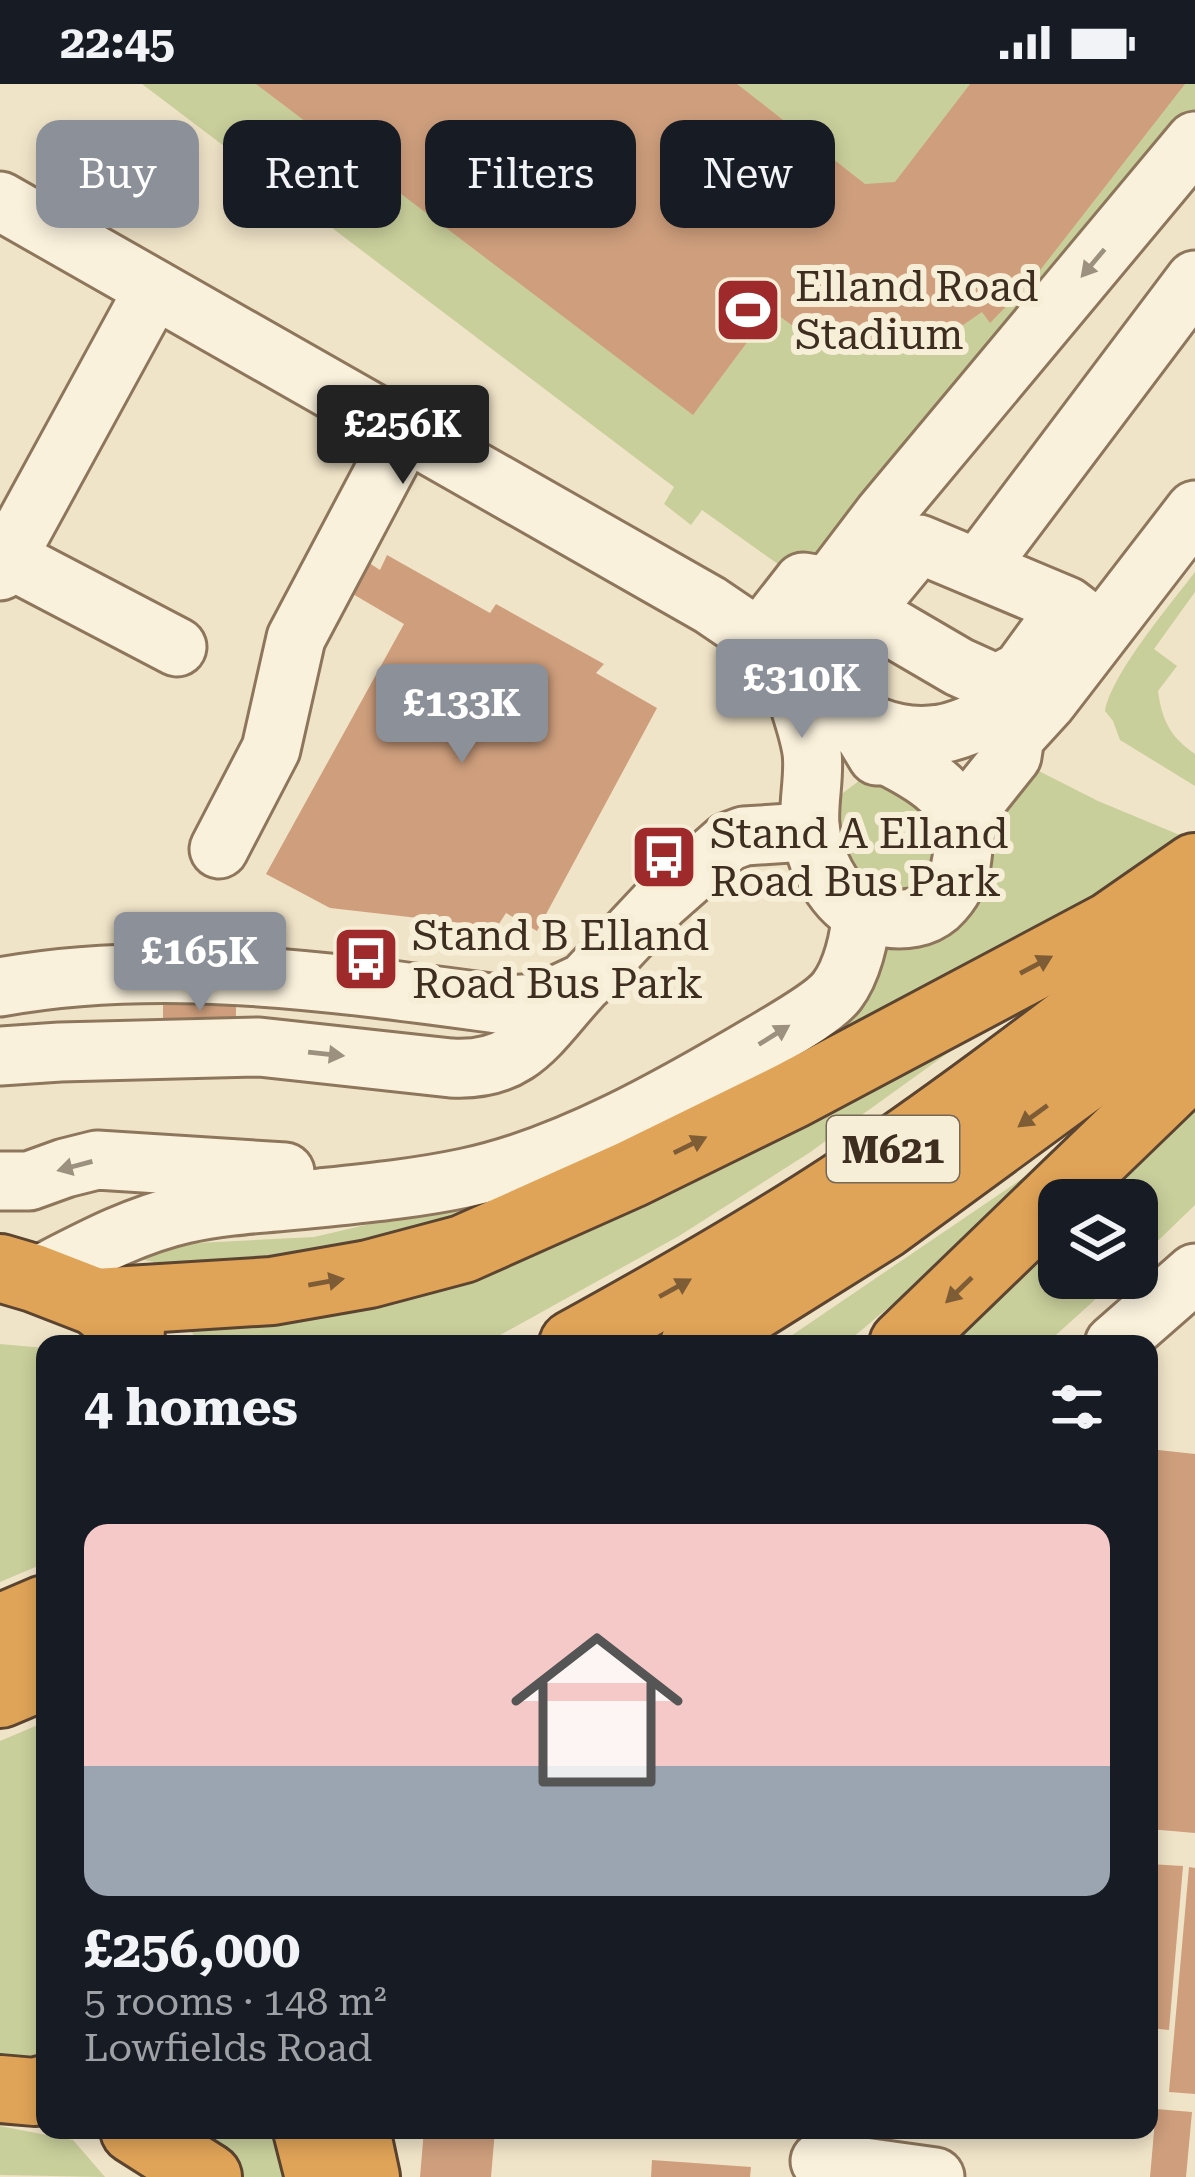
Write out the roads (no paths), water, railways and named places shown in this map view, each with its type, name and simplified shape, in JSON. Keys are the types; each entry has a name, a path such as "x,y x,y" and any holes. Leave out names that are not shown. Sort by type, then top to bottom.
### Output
{"highway":[{"path":"11,1286 123,1324 369,1274 463,1249 793,1095 1110,926 1195,867"},
{"name":"M621","path":"589,1335 711,1268 843,1184 1195,926"},
{"name":"M621","path":"708,1335 884,1226 1195,997"},
{"path":"912,1335 1195,1062"},
{"path":"0,1628 36,1613"},
{"path":"0,1694 36,1680"},
{"path":"148,2139 208,2177"},
{"path":"309,2139 319,2177"},
{"path":"358,2139 366,2177"}],"street":[{"path":"846,597 1195,140"},
{"path":"0,201 710,605 783,654 854,715 880,728 905,735 939,734 994,713 1028,690 1055,657 1060,644 1056,622 1021,671 1001,681 959,667 846,597 803,582 767,628 783,654 863,733 871,750 921,772 947,795 958,812 964,838"},
{"path":"978,568 1195,280"},
{"path":"154,289 21,483 3,565 177,647"},
{"path":"219,849 272,749 296,638 404,434"},
{"path":"783,654 812,752 814,852 825,874 861,914 900,920 929,913 951,894 973,806 1012,756 1015,736 1047,702 1195,510"},
{"path":"846,597 920,544 1067,606 1102,632"},
{"path":"0,1056 259,1047 483,1069 514,1058 660,902 728,842 744,836 790,833 829,773 871,750 944,753 994,734 1015,736"},
{"path":"11,1286 145,1225 222,1206 465,1178 523,1162 589,1134 671,1096 835,994 847,974 861,914"},
{"path":"0,987 44,979 140,974 263,977 522,1006 540,1003 585,982"},
{"path":"0,1181 29,1181 97,1160 340,1174 422,1164 618,1088 718,1026"},
{"path":"145,1225 160,1202 163,1187 151,1165"},
{"path":"1124,1335 1195,1274"},
{"path":"820,2156 935,2177"}],"place":[{"name":"Elland Road Stadium","path":"748,310"},
{"name":"Stand A Elland Road Bus Park","path":"664,857"},
{"name":"Stand B Elland Road Bus Park","path":"366,959"}]}
